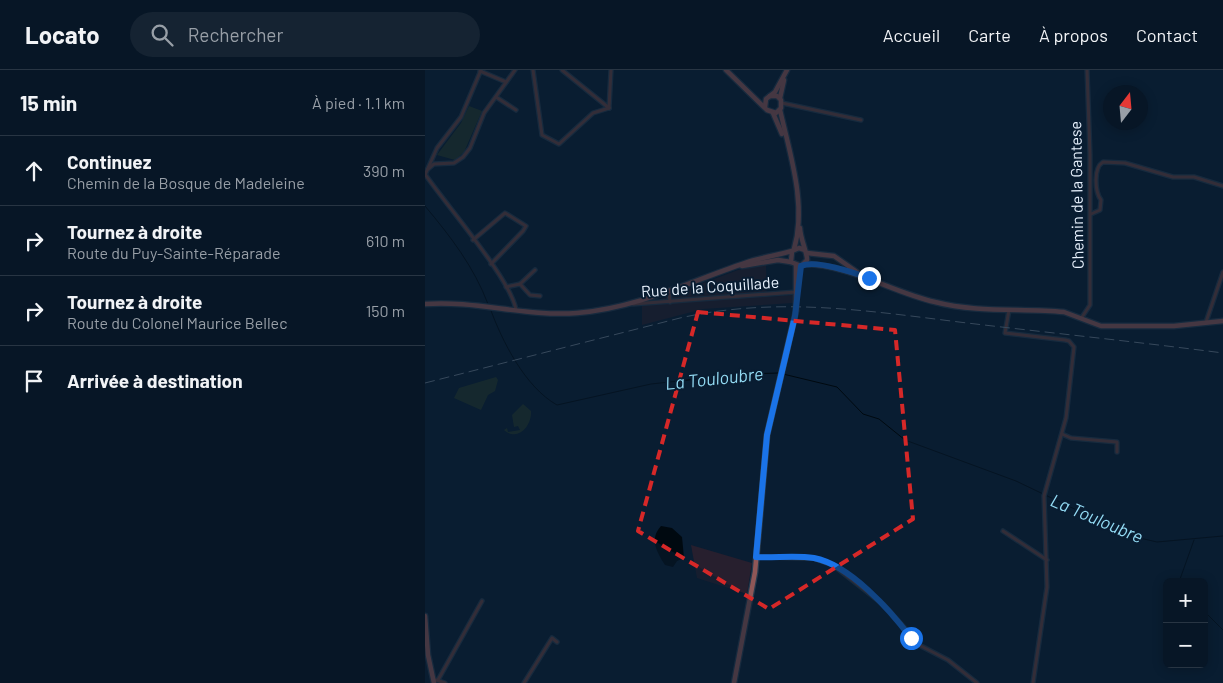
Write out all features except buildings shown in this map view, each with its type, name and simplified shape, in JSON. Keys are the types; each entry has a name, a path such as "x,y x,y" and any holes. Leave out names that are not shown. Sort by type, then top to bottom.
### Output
{"main road":[{"path":"726,70 765,108 773,113 789,151"},
{"path":"765,108 768,98 775,92 788,70"},
{"path":"788,70 780,110 795,178 801,240 806,251"},
{"path":"752,96 781,100"},
{"path":"773,113 780,110"},
{"path":"733,683 756,557 767,435 797,303 798,264 793,250 798,214"},
{"path":"425,304 447,304 516,311 577,313 626,305 669,292 769,256 799,248 837,258 869,278"},
{"path":"797,303 798,264 806,251"},
{"path":"733,268 778,260 837,269 869,278 937,303 965,307 1064,312 1101,326 1175,326 1223,321"},
{"path":"425,616 428,655 435,681"}],"street":[{"path":"506,82 481,70 461,117 437,148 425,174 491,264 505,287 516,311"},
{"path":"428,169 434,164 454,163 463,157 470,148 484,113 515,70"},
{"path":"533,70 542,135 559,144 593,113 609,108"},
{"path":"562,70 609,108"},
{"path":"609,108 611,70"},
{"name":"Chemin de la Gantese","path":"1081,318 1090,305 1091,214 1087,70"},
{"path":"495,97 516,110"},
{"path":"781,100 861,120"},
{"path":"1091,214 1100,210 1101,200 1096,194 1098,170 1103,162 1125,163 1173,177 1194,177 1223,186"},
{"path":"473,240 505,213 524,223 526,226 523,231 491,264"},
{"path":"505,287 520,284 535,270"},
{"path":"1205,323 1223,272"},
{"path":"520,284 530,295 540,296"},
{"path":"669,292 670,302"},
{"name":"Rue de la Coquillade","path":"626,305 797,292"},
{"path":"1009,309 1005,333 1065,340 1074,346 1066,418 1045,494 1048,561 1047,587 1033,683"},
{"path":"1061,434 1071,438 1117,442 1117,452"},
{"path":"1003,531 1048,561"},
{"path":"756,557 813,558 833,565 884,605 921,646 955,664 977,683"},
{"path":"445,683 435,681 482,600"},
{"path":"524,683 551,638 557,642"}],"highlighted area":[{"path":"698,312 895,330 913,519 769,609 638,531"}],"shaded area":[{"path":"766,265 767,297 794,295 793,303 703,309 642,325 642,306 738,270"},
{"path":"661,526 672,528 682,537 684,558 677,561 673,567 665,565 655,546 655,536"},
{"path":"691,545 752,563 747,594 697,578"}],"green space":[{"path":"469,106 482,111 464,152 455,160 437,155 461,123"},
{"path":"496,377 498,380 495,391 488,395 481,410 454,398 459,388"},
{"path":"523,404 531,411 527,427 523,431 514,434 509,433 504,430 507,428 508,432 520,430 518,426 514,427 512,415"}],"waterway":[{"name":"La Touloubre","path":"425,206 461,253 476,277 488,304"},
{"name":"La Touloubre","path":"490,308 501,335 516,362 535,387 557,405 651,384 743,374 779,373"},
{"name":"La Touloubre","path":"783,374 837,387 863,414 879,419 905,440 1016,481 1131,536 1157,542 1223,536"},
{"path":"1180,578 1194,540"},
{"path":"1208,615 1223,630"}],"railway":[{"path":"425,383 680,318 716,311 752,308 788,307 859,310 1223,353"}],"route":[{"path":"869,278 823,266 805,264 801,266 799,292 788,353 771,412 767,435 756,557 813,558 833,565 884,605 911,638"}]}
